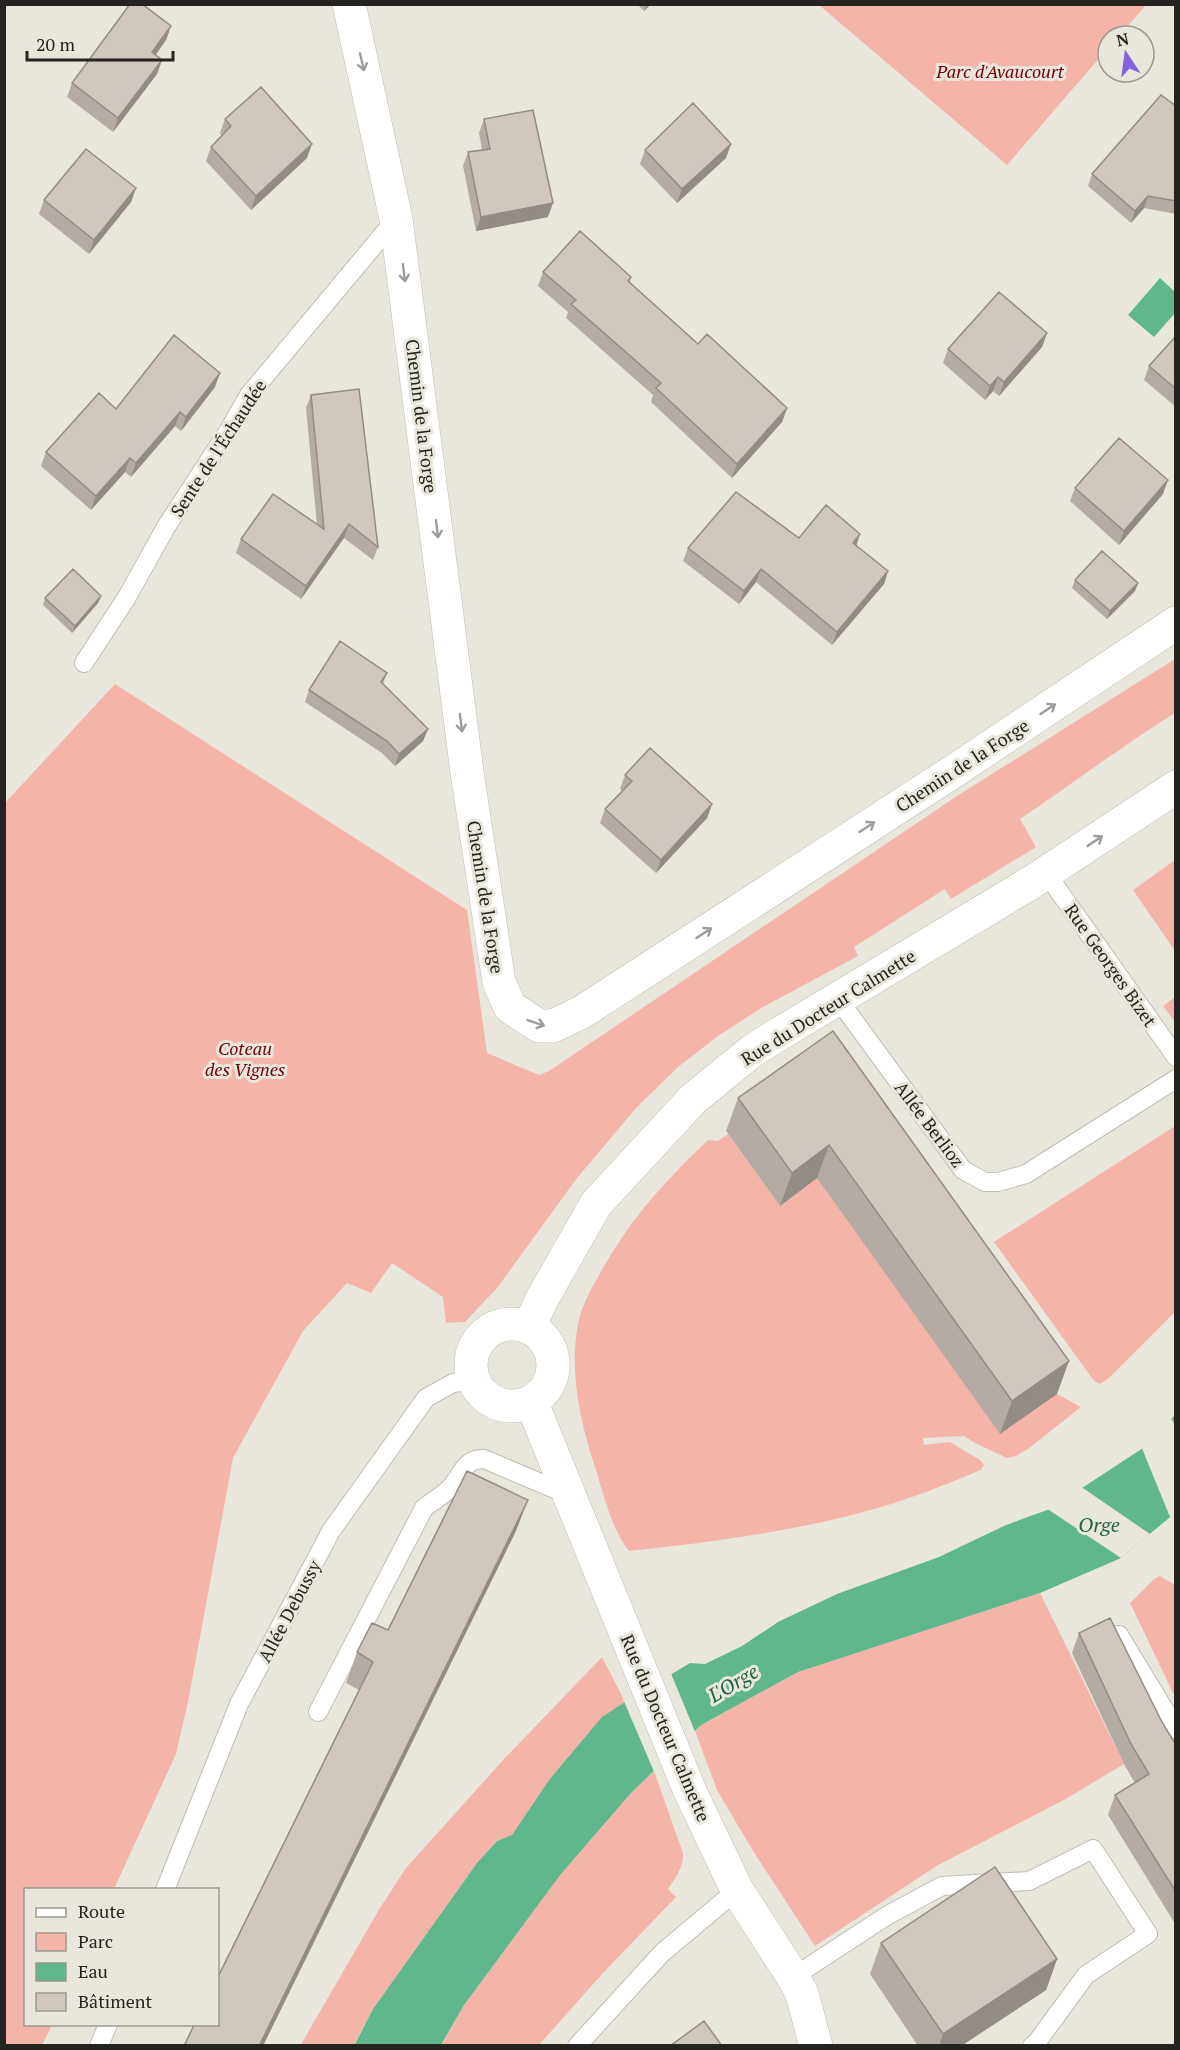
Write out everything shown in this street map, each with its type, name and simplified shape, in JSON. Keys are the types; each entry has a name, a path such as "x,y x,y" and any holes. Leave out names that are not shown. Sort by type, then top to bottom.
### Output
{"street":[{"name":"Chemin de la Forge","path":"349,4 396,219 467,772 499,982 510,1007 539,1026 553,1026 582,1012 954,771 1176,623"},
{"name":"Rue du Docteur Calmette","path":"529,1327 542,1299 596,1204 693,1099 752,1051 1046,873 1176,787"},
{"path":"515,1324 529,1327 544,1340 552,1357 553,1370 549,1383 542,1394 518,1406 491,1401 481,1392 474,1380 471,1367 472,1353 489,1331 501,1325 515,1324"},
{"name":"Rue du Docteur Calmette","path":"531,1401 690,1789 737,1890 802,1994 816,2046"}],"lane":[{"name":"Sente de l'Échaudée","path":"84,663 127,597 166,527 249,395 396,219"},
{"name":"Rue Georges Bizet","path":"1046,873 1176,1057"},
{"name":"Allée Berlioz","path":"838,999 963,1170 985,1182 998,1182 1026,1174 1176,1079"},
{"name":"Allée Debussy","path":"166,1888 239,1704 331,1531 426,1398 453,1383 474,1380"},
{"path":"318,1712 424,1508 451,1487 464,1466 477,1458 484,1458 571,1496"},
{"path":"1119,1635 1176,1729"},
{"path":"793,1977 888,1915 942,1886 1029,1881 1093,1849 1148,1934 1086,1975 1032,2046"},
{"path":"577,2046 662,1953 737,1890"},
{"path":"99,2046 108,2026"}],"green space":[{"name":"Parc d'Avaucourt","path":"819,5 1146,5 1129,24 1096,24 1096,62 1007,165"},
{"name":"Coteau des Vignes","path":"1175,659 1175,713 1020,819 1036,847 951,899 945,889 854,947 858,956 763,1007 718,1036 678,1067 637,1107 577,1178 497,1288 465,1322 446,1323 443,1297 392,1263 371,1293 347,1283 303,1331 233,1458 188,1702 176,1754 114,1888 24,1888 24,2026 52,2026 42,2045 5,2045 5,803 115,684 467,910 487,1053 539,1075 549,1071 957,796"},
{"path":"1175,860 1175,951 1133,890"},
{"path":"1175,997 1175,1022 1163,1006"},
{"path":"1175,1126 1175,1312 1109,1378 1100,1384 1094,1381 994,1242"},
{"path":"728,1134 780,1206 817,1178 1057,1394 1081,1407 1028,1449 1007,1458 964,1436 923,1438 924,1445 950,1442 980,1460 984,1465 981,1470 891,1504 786,1529 724,1540 629,1551 609,1511 581,1414 575,1378 578,1324 595,1283 637,1216 663,1185 708,1140 718,1141"},
{"path":"1160,1576 1175,1585 1175,1697 1130,1603"},
{"path":"1040,1593 1124,1764 1064,1800 938,1865 815,1946 753,1851 717,1790 695,1731 701,1725 798,1672"},
{"path":"602,1657 625,1702 602,1718 549,1780 512,1835 497,1841 477,1863 373,2009 354,2045 300,2046 380,1908 406,1868 505,1758"},
{"path":"654,1771 683,1853 681,1867 668,1889 676,1897 603,1973 539,2045 441,2046 464,2005 561,1874 631,1793"}],"water":[{"path":"1160,278 1175,292 1175,313 1154,337 1128,315"},
{"name":"Orge","path":"1175,1415 1175,1513 1121,1558 1040,1593 798,1672 701,1725 631,1793 561,1874 464,2005 441,2045 354,2046 373,2009 477,1863 497,1841 512,1835 549,1780 602,1717 690,1663 705,1664 742,1646 778,1622 837,1594 939,1557 1006,1525 1050,1509 1146,1446"}],"pier":[{"path":"1172,1419 1176,1429 1176,1513 1170,1517 1141,1446 1160,1427"},
{"path":"1080,1486 1150,1534 1121,1558 1046,1508"},
{"path":"670,1671 696,1734 655,1774 623,1699"}],"building":[{"path":"130,4 142,4 171,26 152,52 162,60 118,118 72,83"},
{"path":"261,87 312,144 256,196 211,147 231,126 225,119"},
{"path":"1161,95 1176,106 1176,201 1148,196 1135,211 1092,174"},
{"path":"693,103 731,144 682,189 645,150"},
{"path":"533,110 553,203 481,217 468,152 490,149 484,119"},
{"path":"86,149 136,188 94,240 44,200"},
{"path":"580,231 631,277 628,281 698,344 707,334 787,408 737,464 656,388 661,383 571,304 576,300 543,272"},
{"path":"999,292 1047,333 1004,382 998,377 990,386 948,349"},
{"path":"174,335 220,373 186,417 180,412 136,463 130,458 96,496 46,452 99,393 116,409"},
{"path":"1176,336 1176,389 1149,366"},
{"path":"359,389 378,547 349,524 306,586 241,539 273,494 324,529 311,395"},
{"path":"1119,438 1168,480 1124,531 1075,488"},
{"path":"736,492 799,538 826,505 860,534 853,543 888,571 837,632 761,569 744,591 688,548"},
{"path":"1102,551 1138,583 1110,611 1075,580"},
{"path":"73,569 101,596 75,626 45,598"},
{"path":"340,641 387,673 381,682 428,729 399,754 387,741 309,690"},
{"path":"650,748 712,804 661,860 605,809 632,781 625,775"},
{"path":"833,1031 1069,1361 1012,1401 829,1145 792,1173 738,1098"},
{"path":"467,1471 528,1500 259,2046 184,2046 194,2026 219,2026 219,1975 373,1662 357,1652 372,1623 388,1630"},
{"path":"1110,1618 1162,1722 1176,1745 1176,1892 1115,1795 1149,1774 1131,1744 1079,1633"},
{"path":"995,1867 1057,1959 943,2034 881,1943"},
{"path":"704,2021 722,2046 670,2046"}],"water label":[{"name":"L'Orge","path":"733,1683"}]}
